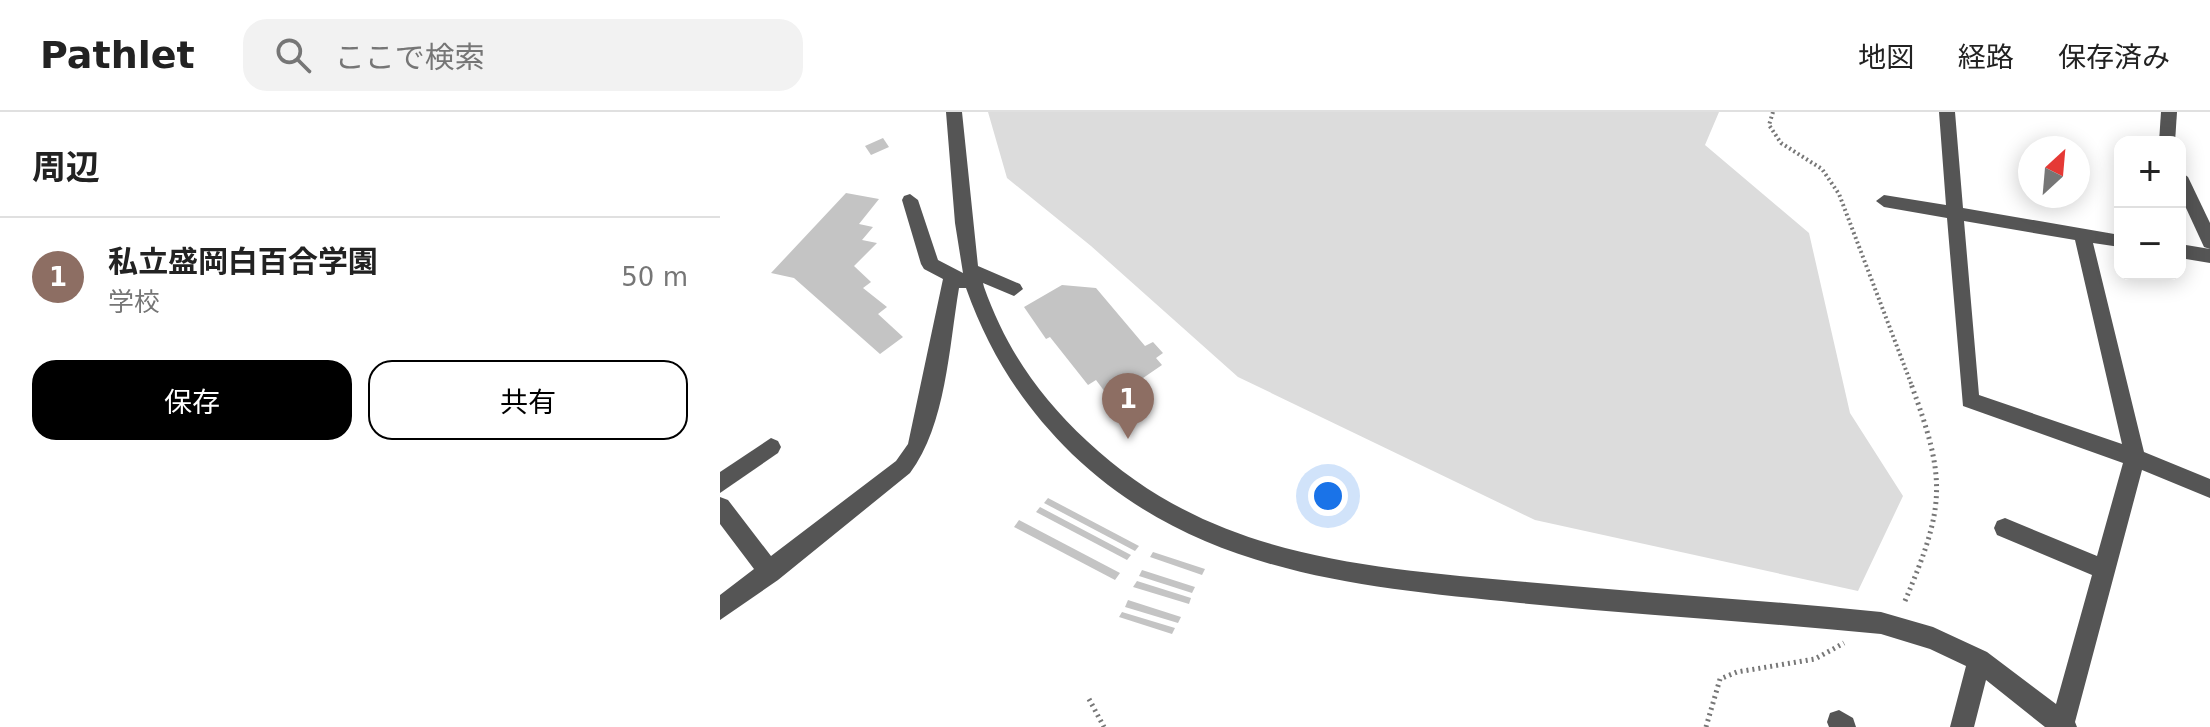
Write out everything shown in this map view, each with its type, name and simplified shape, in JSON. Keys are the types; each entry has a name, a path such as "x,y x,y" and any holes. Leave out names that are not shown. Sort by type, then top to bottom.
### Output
{"street":[{"path":"720,609 903,467 917,448 966,278 954,112"},
{"path":"1947,112 1970,400 2135,458 2210,489"},
{"path":"2167,136 2169,112"},
{"path":"2186,190 2210,242"},
{"path":"910,200 930,264 966,278 1014,289"},
{"path":"1884,201 2114,240"},
{"path":"966,278 1021,387 1041,411 1109,475 1164,510 1262,554 1368,577 1848,630 1881,623 1933,638 1979,660 2063,726 2102,569 2135,458 2082,234"},
{"path":"2186,252 2210,256"},
{"path":"720,484 771,447"},
{"path":"720,507 770,573"},
{"path":"2005,528 2102,569"},
{"path":"1962,727 1979,660"}],"path":[{"path":"1773,112 1769,125 1781,143 1822,169 1839,194 1939,467 1939,498 1930,539 1905,601"},
{"path":"1706,727 1720,679 1737,672 1815,659 1848,630"},
{"path":"1089,699 1104,727"}],"shaded area":[{"path":"988,112 1719,112 1705,145 1809,233 1850,413 1903,496 1858,591 1535,520 1238,377 1091,246 1007,178"}],"building":[{"path":"883,138 889,147 871,155 865,146"},
{"path":"846,193 879,199 859,224 873,227 862,240 877,243 854,266 871,282 863,288 887,307 878,314 903,337 880,354 794,278 771,273"},
{"path":"1062,285 1096,288 1145,346 1153,342 1163,353 1156,358 1162,365 1111,400 1096,380 1088,385 1050,337 1046,339 1024,307"},
{"path":"1048,498 1139,546 1135,551 1044,503"},
{"path":"1040,507 1131,555 1127,560 1036,512"},
{"path":"1019,520 1120,573 1115,580 1014,527"},
{"path":"1153,552 1205,569 1202,575 1150,557"},
{"path":"1142,570 1195,587 1192,593 1139,576"},
{"path":"1137,581 1191,598 1189,604 1133,587"},
{"path":"1128,600 1181,617 1178,623 1125,607"},
{"path":"1122,612 1175,628 1172,634 1119,617"}],"place":[{"name":"私立盛岡白百合学園","path":"1128,439"}]}
